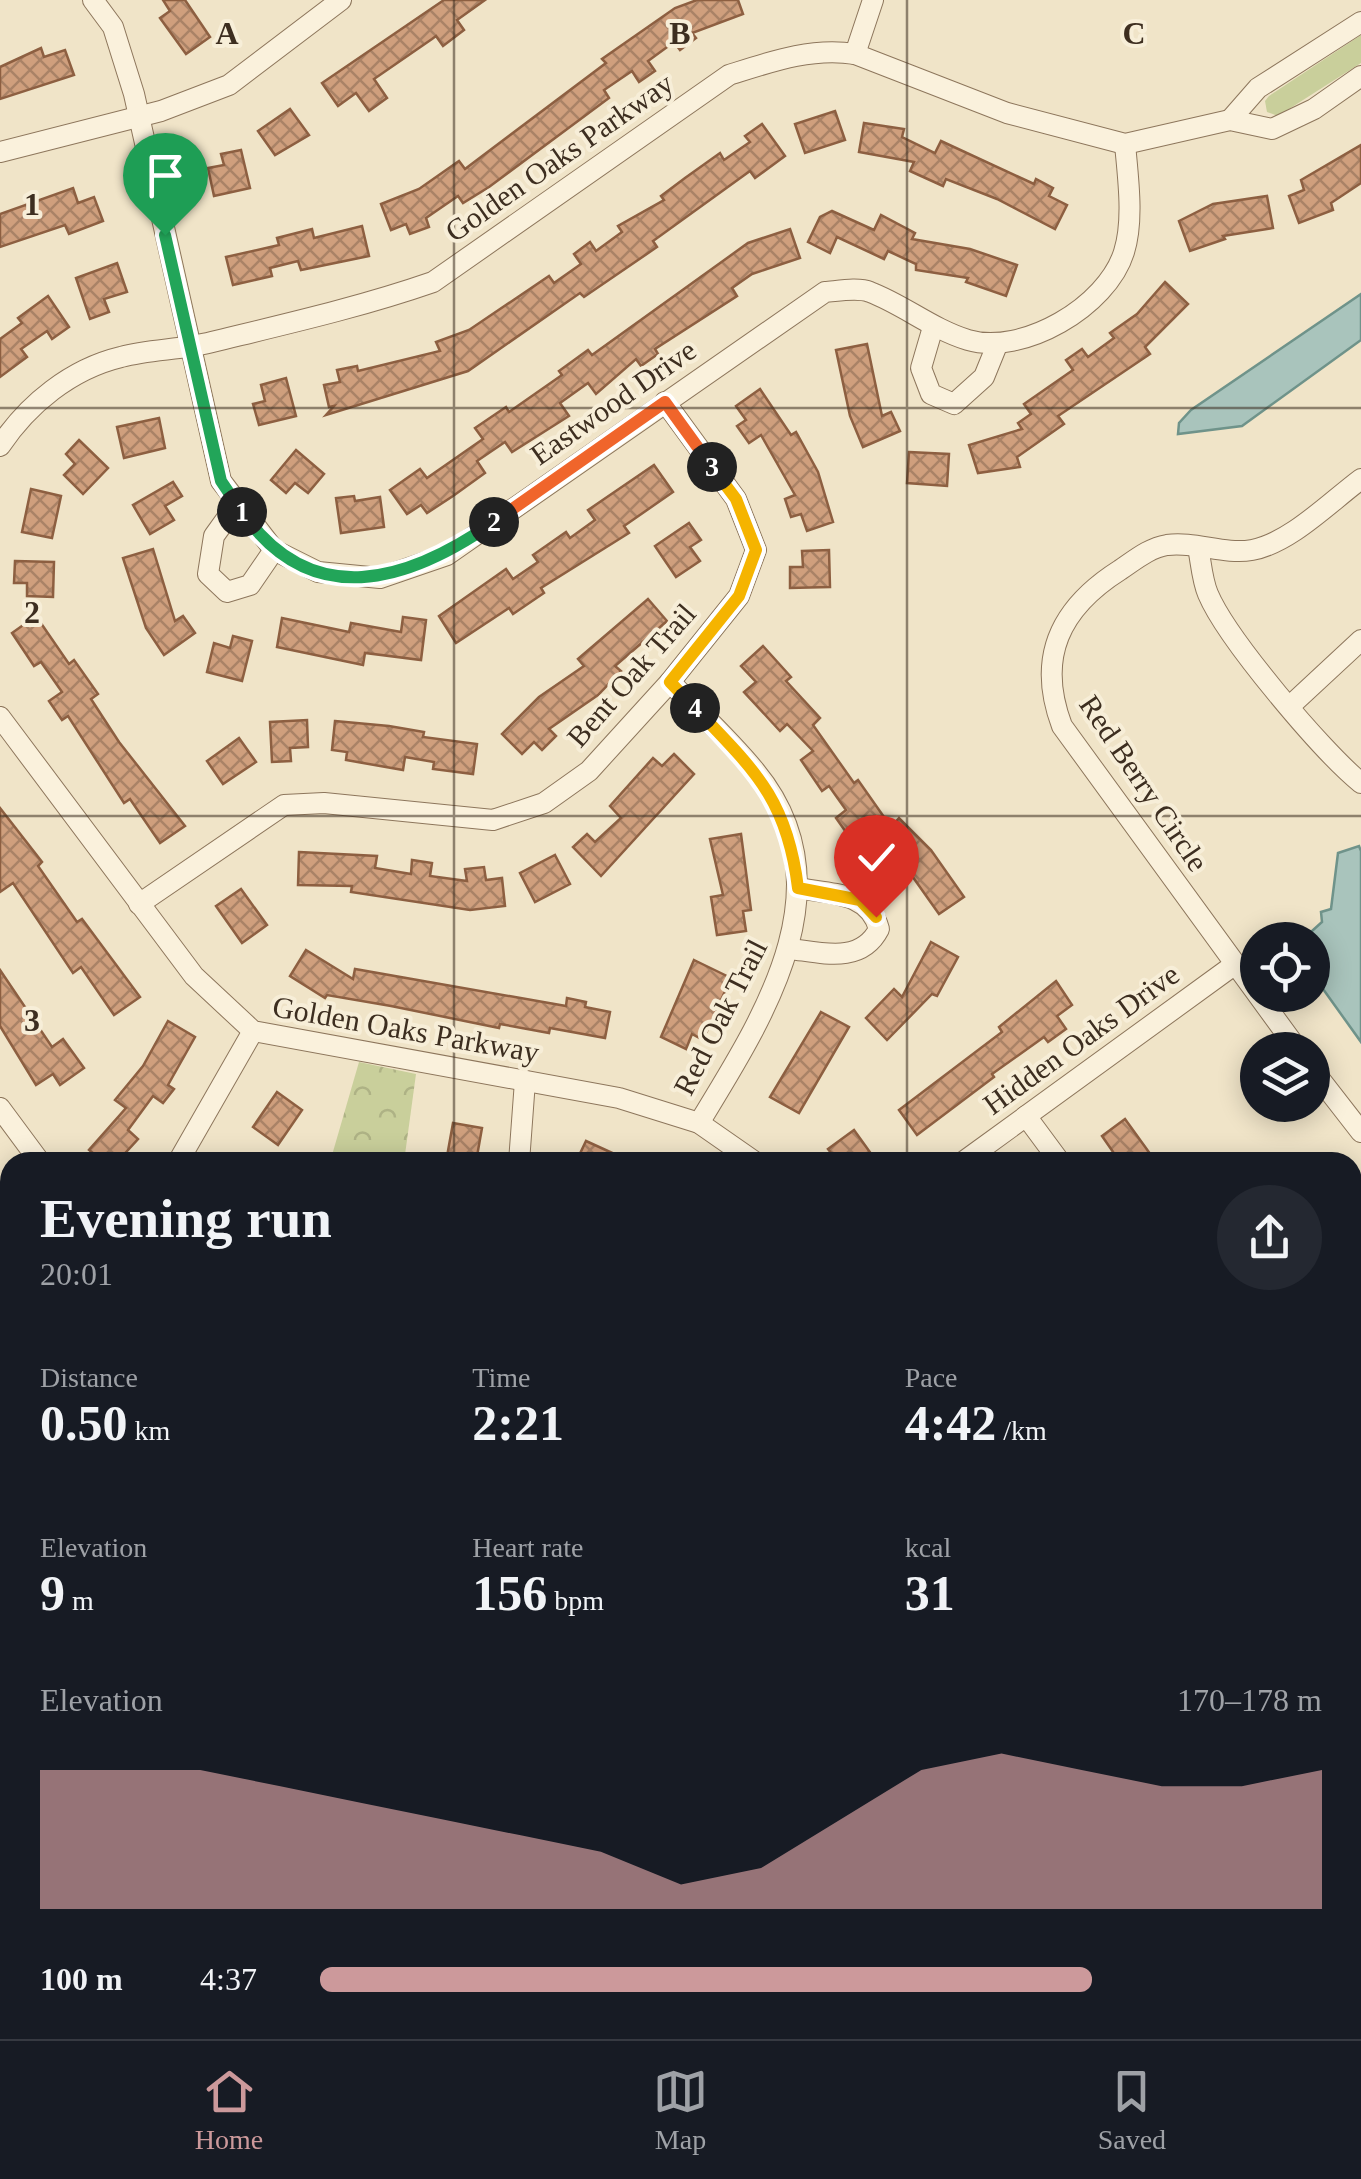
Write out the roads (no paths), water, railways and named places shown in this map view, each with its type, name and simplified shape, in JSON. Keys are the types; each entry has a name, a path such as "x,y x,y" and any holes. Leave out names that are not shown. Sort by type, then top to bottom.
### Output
{"street":[{"name":"Eastwood Drive","path":"93,0 113,27 140,117 221,481 274,550 318,572 380,578 446,555 824,292 867,290 933,327 997,345"},
{"path":"0,152 140,117 229,84 341,0"},
{"path":"855,54 873,0"},
{"path":"1230,120 1258,88 1311,58 1361,22"},
{"name":"Golden Oaks Parkway","path":"0,446 20,416 54,388 119,357 190,348 379,300 434,282 729,74 784,57 833,50 855,54 1007,114 1126,144 1230,120 1272,128 1314,109 1361,76"},
{"path":"933,327 921,368 932,394 954,404 984,377 997,345 1045,330 1097,294 1124,253 1129,202 1126,144"},
{"name":"Bent Oak Trail","path":"139,904 284,805 324,802 493,820 544,803 589,771 670,682 739,596 756,550 736,499 665,402"},
{"name":"Red Berry Circle","path":"1284,1032 1062,726 1050,696 1052,651 1066,619 1081,598 1155,548 1254,550 1293,529 1361,478"},
{"path":"237,504 214,536 208,574 226,592 250,585 274,550"},
{"path":"1198,547 1208,593 1290,706 1361,783"},
{"path":"1290,706 1361,640"},
{"name":"Red Oak Trail","path":"670,682 766,787 783,815 798,888 799,911 791,948 699,1123"},
{"name":"Golden Oaks Parkway","path":"0,718 194,976 254,1032 620,1098 699,1123 740,1152"},
{"path":"791,948 838,954 858,951 872,942 879,929 870,906 860,900 798,888"},
{"name":"Hidden Oaks Drive","path":"977,1152 1234,965"},
{"path":"184,1152 254,1032"},
{"path":"520,1152 525,1081"},
{"path":"1330,1092 1361,1132"},
{"path":"0,1108 33,1152"},
{"path":"1026,1116 1053,1152"}],"water":[{"path":"1361,294 1361,340 1242,426 1178,434 1179,423 1191,410"},
{"path":"1359,846 1361,851 1361,1042 1330,999 1330,922 1322,922 1321,912 1331,909 1338,853"}]}
